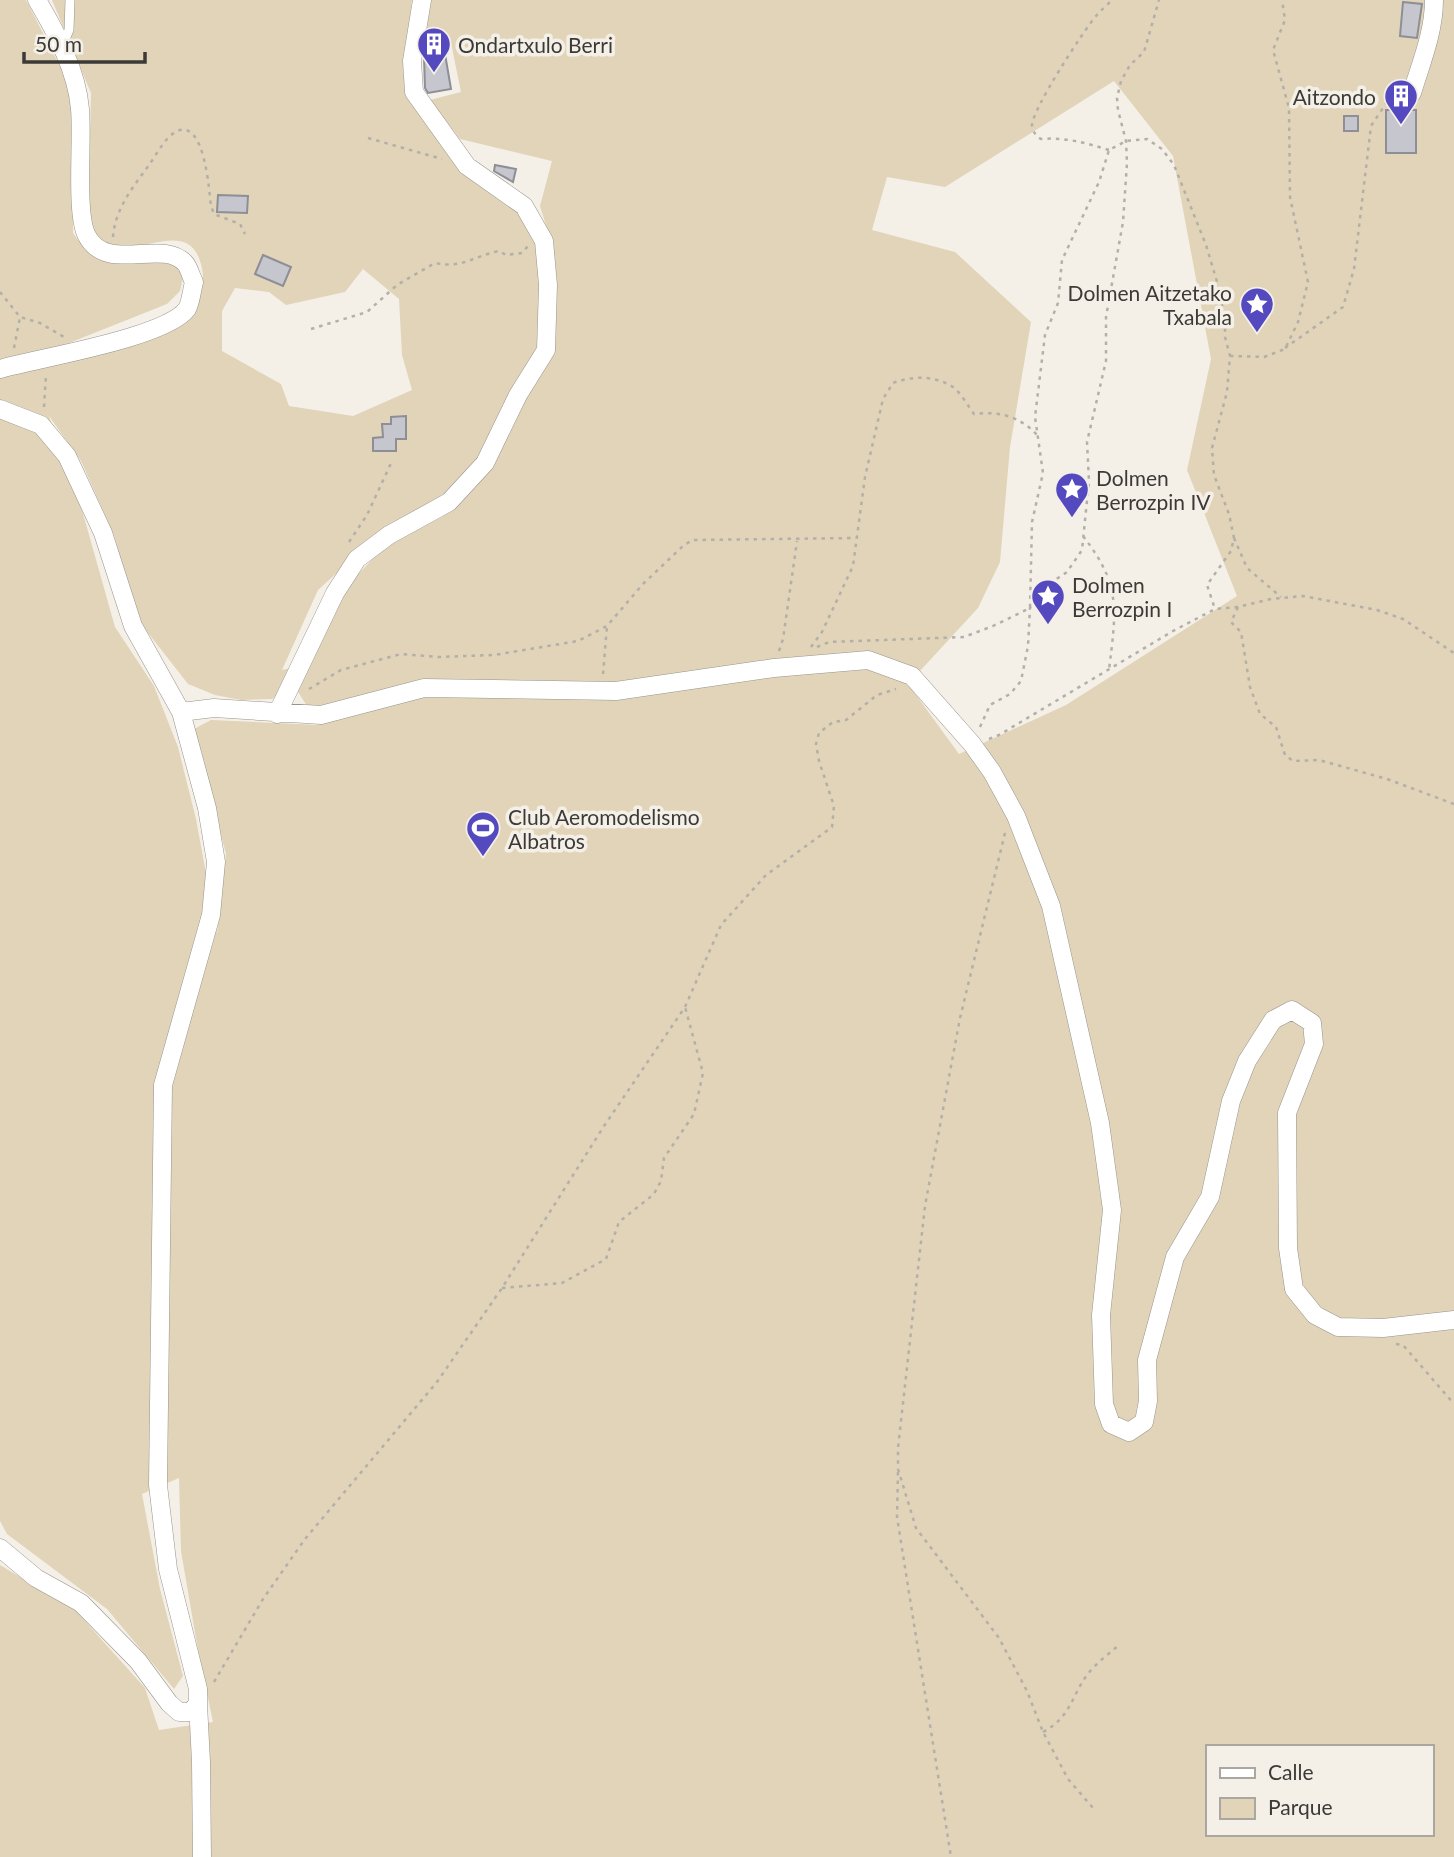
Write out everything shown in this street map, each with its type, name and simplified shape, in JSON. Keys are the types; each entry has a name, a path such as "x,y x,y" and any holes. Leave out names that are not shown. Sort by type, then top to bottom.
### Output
{"street":[{"path":"7,367 112,342 162,326 187,308 194,282 184,262 168,254 121,255 102,251 87,237 82,215 80,107 74,77 37,0"},
{"path":"277,714 335,593 357,559 389,535 449,502 485,463 518,395 546,350 548,285 544,241 524,206 467,166 414,92 412,61 422,0"},
{"path":"1412,93 1427,44 1434,0"},
{"path":"0,409 41,425 66,456 103,533 133,626 181,712 206,808 216,862 211,915 163,1085 158,1485 168,1569 198,1689 202,1857"},
{"path":"181,712 214,708 321,715 424,688 602,691 774,668 867,660 912,677 972,744 992,772 1016,816 1051,906 1100,1123 1112,1210 1101,1315 1104,1404 1111,1424 1129,1432 1143,1422 1148,1401 1147,1360 1175,1257 1210,1197 1231,1101 1247,1060 1273,1020 1292,1010 1312,1023 1314,1044 1287,1113 1288,1248 1294,1289 1315,1315 1338,1327 1383,1328 1454,1320"},
{"path":"0,1548 36,1578 80,1602 138,1661 169,1703 179,1712 190,1712 198,1704"}],"lane":[{"path":"61,47 69,30 69,0"}],"path":[{"path":"1112,0 1095,17 1037,109 1032,124 1035,135 1041,139 1083,142 1109,150 1126,141 1147,139 1162,149 1174,165 1206,245 1218,285 1230,356 1227,392 1212,448 1214,475 1229,514 1234,538 1247,568 1282,598"},
{"path":"1040,438 1027,424 1000,412 974,414 953,388 939,382 911,376 892,383 883,399 864,477 853,566 822,632 808,650 828,642 964,637 1030,608 1040,590 1067,572 1082,550 1089,481 1087,442 1106,361 1106,317 1123,222 1126,141 1117,98 1121,80 1130,65 1144,52 1158,0"},
{"path":"1282,0 1285,20 1273,50 1289,108 1290,197 1308,282 1298,322 1284,349"},
{"path":"1230,356 1264,357 1284,349 1343,307 1354,269 1371,127 1389,99 1412,93"},
{"path":"121,255 113,241 114,225 125,198 168,138 182,130 189,131 202,149 214,214 240,224 245,234"},
{"path":"368,138 467,166"},
{"path":"972,744 989,705 1010,694 1021,681 1028,646 1032,522 1043,473 1035,417 1045,335 1058,303 1062,260 1100,182 1109,150"},
{"path":"311,329 367,312 397,285 435,262 447,265 468,263 488,253 522,253 531,243 544,241"},
{"path":"0,292 20,317 40,323 64,336 74,351"},
{"path":"7,367 20,317"},
{"path":"41,425 46,384 45,358"},
{"path":"347,545 367,515 392,461"},
{"path":"1083,536 1097,555 1114,591 1115,623 1109,670"},
{"path":"304,693 341,670 401,654 438,657 494,655 578,641 607,626 643,584 684,545 693,540 856,538"},
{"path":"1215,609 1207,585 1231,551 1234,538"},
{"path":"774,668 783,639 797,539"},
{"path":"972,744 999,735 1173,631 1215,609 1303,596 1377,610 1403,619 1454,653"},
{"path":"1238,607 1231,622 1241,632 1250,687 1260,714 1276,727 1285,755 1293,761 1319,760 1387,779 1454,804"},
{"path":"602,691 607,626"},
{"path":"198,1704 211,1688 263,1600 305,1539 437,1382 502,1287 604,1126 685,1007 721,925 766,875 832,827 834,806 819,761 816,744 819,733 833,722 846,720 877,695 911,684 912,677"},
{"path":"951,1857 897,1517 898,1448 925,1206 960,1018 1004,835 1016,816"},
{"path":"502,1287 562,1283 606,1259 619,1222 654,1194 661,1181 664,1158 694,1114 702,1073 685,1007"},
{"path":"1393,1343 1403,1345 1454,1404"},
{"path":"898,1469 916,1528 999,1638 1068,1779 1093,1808"},
{"path":"1043,1732 1054,1727 1072,1706 1086,1676 1120,1644"}],"green space":[{"path":"0,0 26,0 66,78 73,106 73,233 78,240 107,261 155,260 174,264 183,277 180,291 167,304 54,349 52,366 115,350 198,302 203,279 201,264 189,244 170,241 118,246 104,244 93,232 88,216 91,93 52,0 412,0 403,71 408,96 510,199 537,245 541,277 540,336 534,359 480,461 446,498 384,530 318,590 282,670 308,664 347,586 385,546 442,517 494,465 546,362 548,232 540,206 552,161 460,139 430,100 461,92 451,43 422,47 428,0 1454,0 1454,1857 0,1857 0,1565 75,1610 145,1688 159,1730 213,1722 181,1551 179,1478 142,1494 160,1589 183,1676 174,1689 107,1609 7,1534 0,1521","holes":["1114,81 1173,156 1211,359 1187,470 1237,596 1066,705 959,754 908,684 978,608 1000,562 1010,447 1031,322 955,252 872,230 887,177 945,187","363,269 399,299 402,355 412,390 353,416 289,406 281,384 222,351 222,311 235,288 269,292 286,305 345,292","49,416 81,461 114,535 138,620 188,684 215,695 241,700 272,699 295,687 319,725 211,720 194,729 226,854 217,933 196,819 178,747 154,686 115,627 82,510"]}],"building":[{"path":"1403,2 1422,4 1417,38 1400,36"},
{"name":"Ondartxulo Berri","path":"445,54 451,89 428,93 425,88 424,57"},
{"name":"Aitzondo","path":"1386,110 1416,110 1416,153 1386,153"},
{"path":"1344,116 1358,116 1358,131 1344,131"},
{"path":"495,165 516,169 513,182 494,171"},
{"path":"218,195 248,196 247,213 217,212"},
{"path":"263,255 291,267 283,286 255,274"},
{"path":"406,416 406,439 396,439 396,451 373,451 373,438 383,437 382,424 391,424 391,417"}],"place":[{"name":"Ondartxulo Berri","path":"434,74"},
{"name":"Aitzondo","path":"1401,126"},
{"name":"Dolmen Aitzetako Txabala","path":"1257,334"},
{"name":"Dolmen Berrozpin IV","path":"1072,519"},
{"name":"Dolmen Berrozpin I","path":"1048,626"},
{"name":"Club Aeromodelismo Albatros","path":"483,858"}]}
